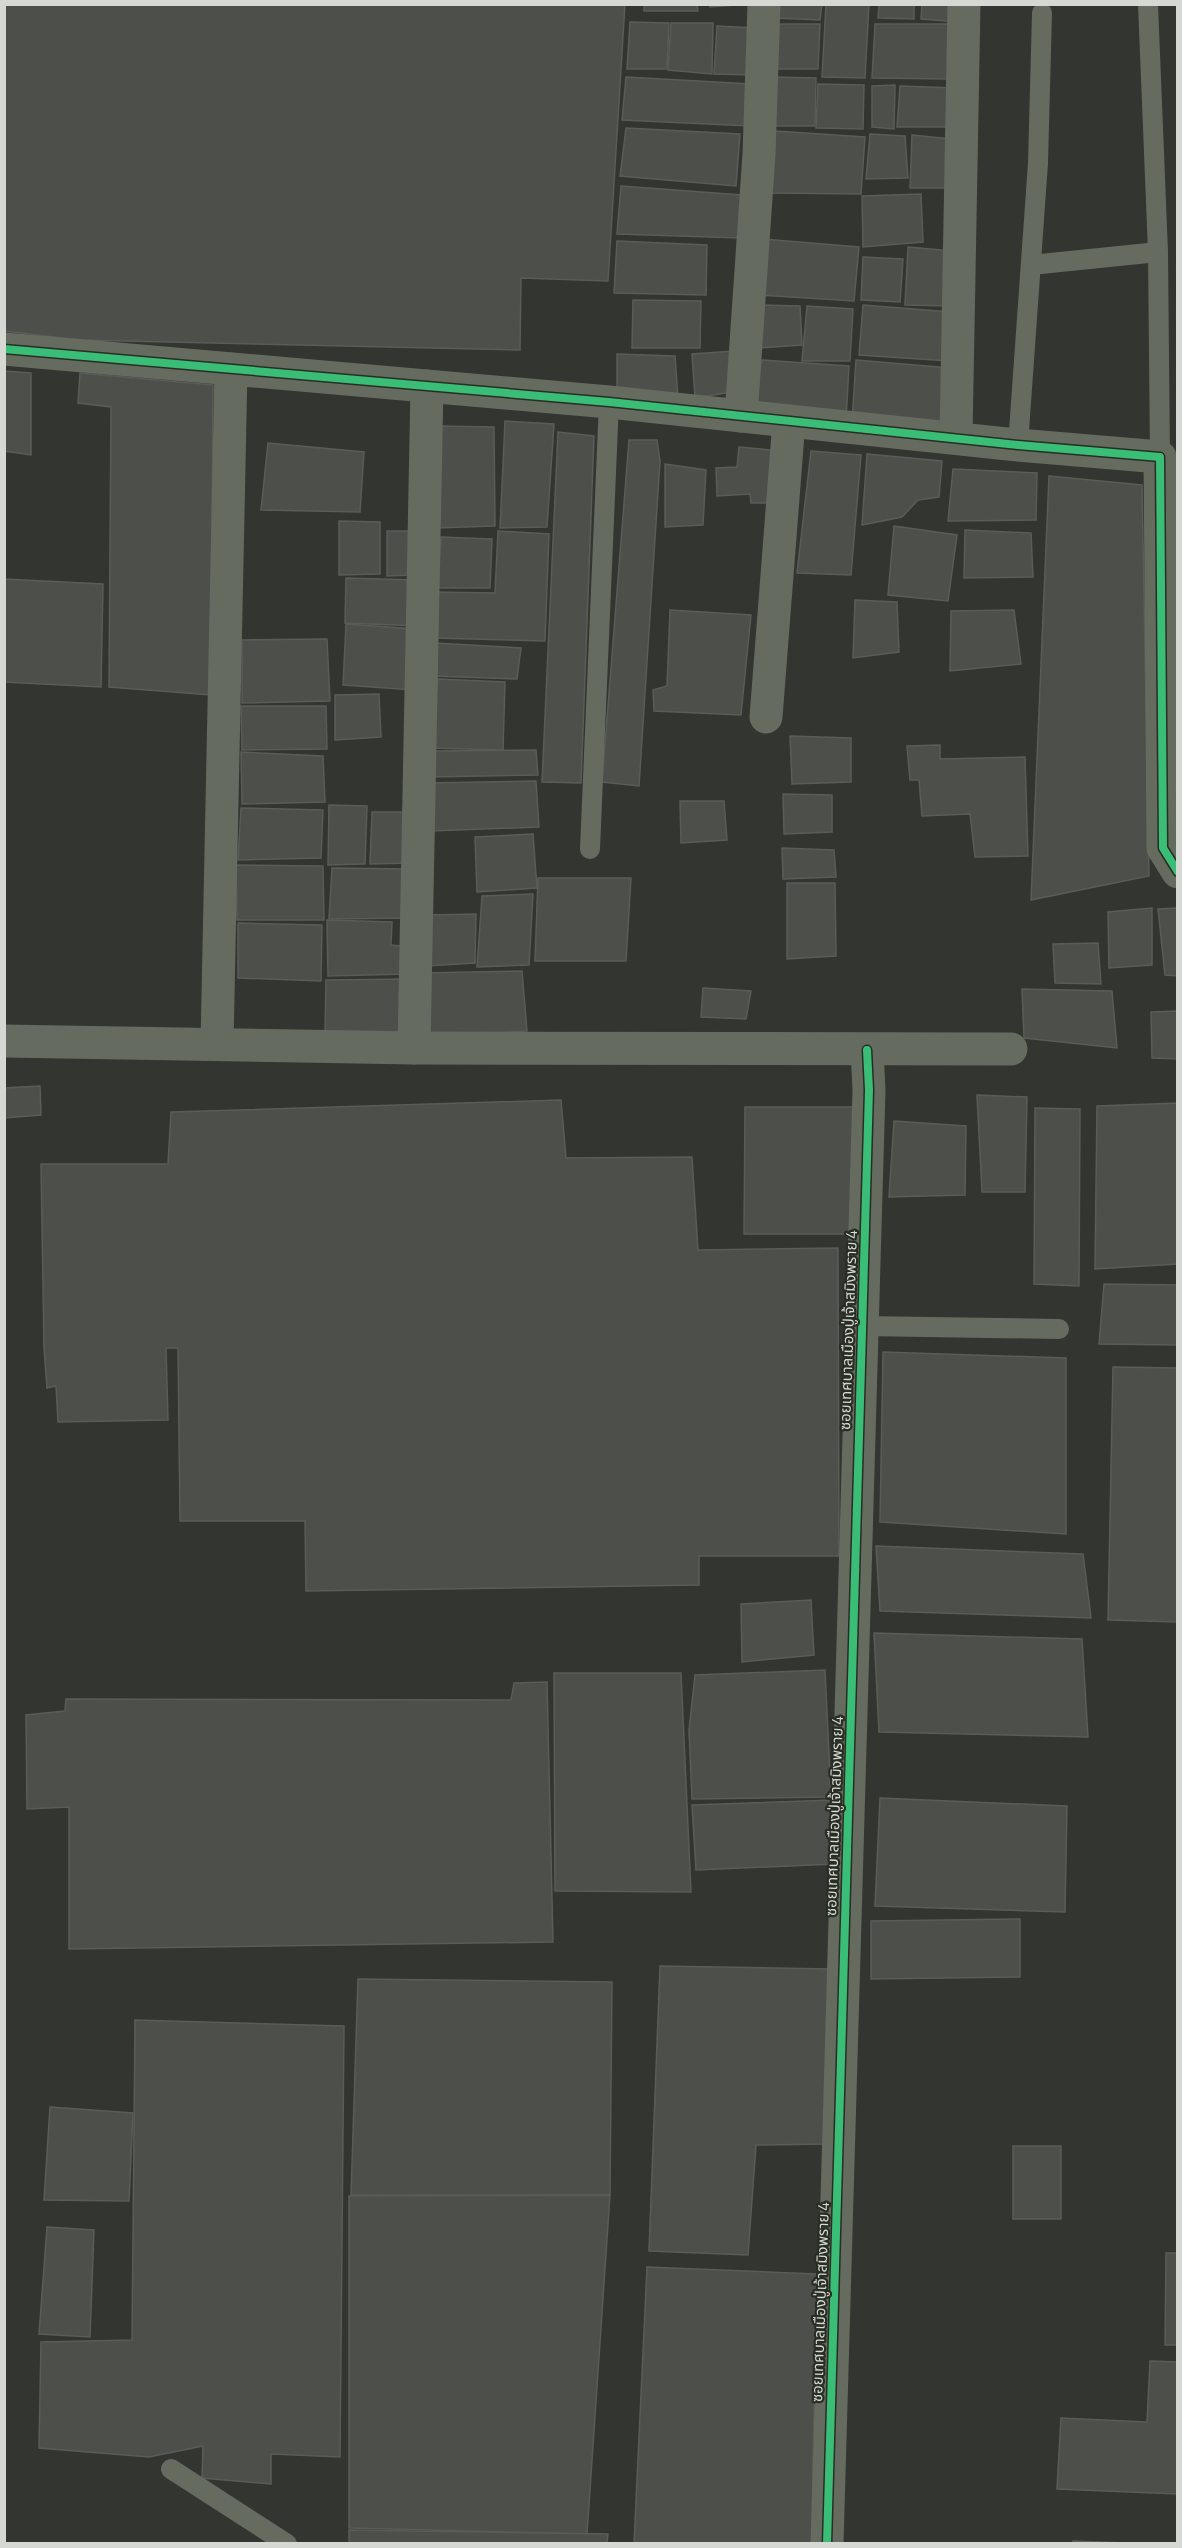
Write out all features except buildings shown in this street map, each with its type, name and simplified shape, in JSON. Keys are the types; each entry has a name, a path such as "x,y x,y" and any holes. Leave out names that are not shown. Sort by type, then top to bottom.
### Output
{"street":[{"path":"741,416 759,154 764,4"},
{"path":"956,437 964,4"},
{"path":"4,349 609,402 1018,445 1160,457 1163,849 1178,872"},
{"path":"217,1044 231,369"},
{"path":"414,1048 427,386"},
{"path":"766,717 789,421"},
{"path":"4,1041 414,1048 868,1067 1011,1049"},
{"name":"ซอยเทศบาลเมืองปู่เจ้าสมิงพราย 4","path":"827,2544 868,1067"}],"lane":[{"path":"1148,4 1158,252 1160,457"},
{"path":"1018,445 1038,162 1042,13"},
{"path":"1031,265 1158,252"},
{"path":"590,849 609,402"},
{"path":"862,1326 1059,1329"},
{"path":"171,2469 287,2544"}],"cycle path":[{"path":"4,349 609,402 1018,445 1160,457 1163,848 1178,872"},
{"path":"827,2544 869,1090 867,1050"}]}
